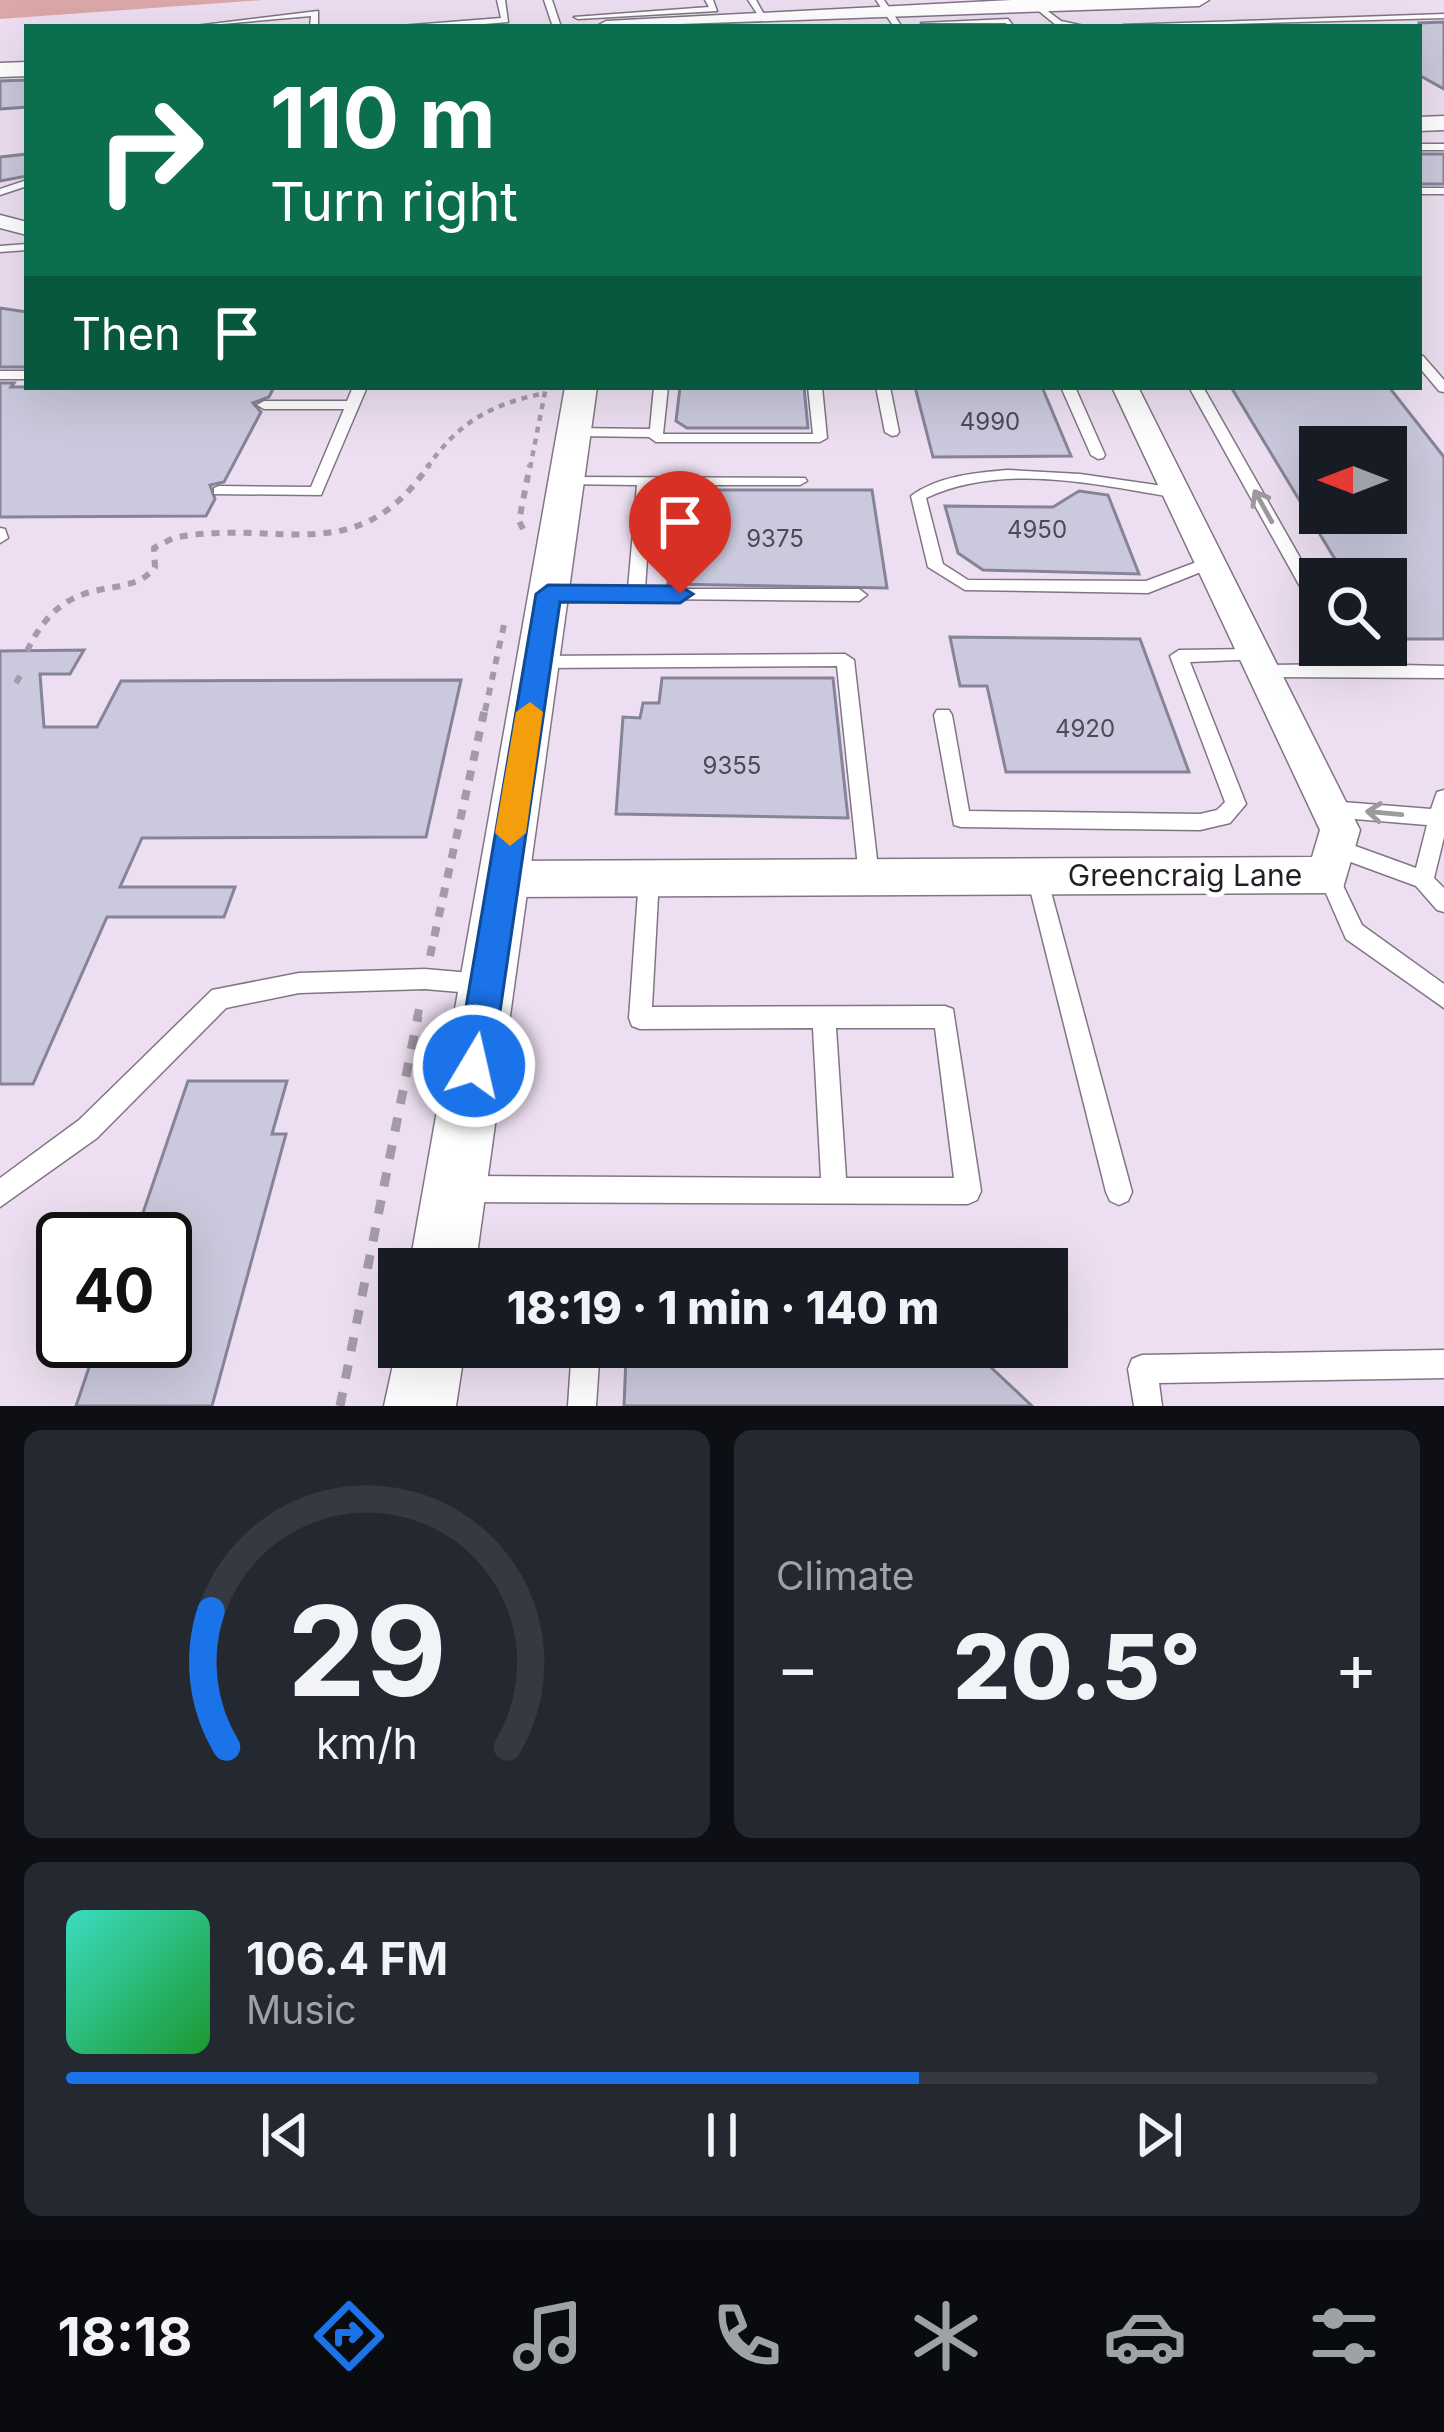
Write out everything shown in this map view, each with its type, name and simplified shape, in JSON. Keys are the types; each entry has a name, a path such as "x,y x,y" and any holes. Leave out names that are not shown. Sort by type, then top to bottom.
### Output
{"main road":[{"path":"628,24 758,8 922,15 1037,5 1196,0"}],"street":[{"name":"Greencraig Lane","path":"503,879 1037,877 1332,861 1340,830 1126,390"},
{"path":"445,1248 538,662 527,603 562,416"},
{"path":"420,1406 426,1368"}],"lane":[{"path":"467,0 470,22"},
{"path":"454,24 505,20 501,0"},
{"path":"676,0 685,16"},
{"path":"578,16 685,16 714,8 709,0"},
{"path":"1037,5 1065,24"},
{"path":"218,24 315,13 314,24"},
{"path":"1211,24 1444,16"},
{"path":"1422,362 1444,388"},
{"path":"219,491 316,491 359,390"},
{"path":"661,390 656,438 820,438 815,390"},
{"path":"884,390 892,432"},
{"path":"1069,390 1098,455"},
{"path":"1198,390 1299,571"},
{"path":"264,406 352,405"},
{"path":"562,416 656,433"},
{"path":"562,416 644,481 800,481"},
{"path":"1177,493 1090,478 966,478 945,479 918,496 936,567 965,585 1148,587 1210,562"},
{"path":"636,594 644,481"},
{"path":"527,603 636,594 859,595"},
{"path":"943,715 962,819 1200,822 1223,817 1236,804 1179,656 1444,672"},
{"path":"538,662 845,660 868,878"},
{"path":"1353,666 1355,670"},
{"path":"1330,808 1441,808 1423,880"},
{"path":"1444,903 1423,880 1332,861 1354,932 1444,997"},
{"path":"1037,877 1119,1192"},
{"path":"454,1189 968,1191 945,1017 640,1018 649,878"},
{"path":"0,1194 88,1130 220,998 299,983 425,980 486,985"},
{"path":"824,1018 834,1190"},
{"path":"1148,1406 1142,1369 1444,1364"},
{"path":"582,1406 585,1368"}],"path":[{"path":"27,651 34,633 66,602 93,588 113,591 149,575 154,567 152,553 161,542 202,535 342,534 403,501 464,424 507,402 562,416 519,521 524,528 519,549"},
{"path":"340,1406 425,980 527,603"},
{"path":"16,683 23,671"}],"shaded area":[{"path":"0,0 263,0 0,19"}],"building":[{"path":"1444,22 1444,89 1422,77 1419,23"},
{"path":"24,80 24,107 0,109 0,81"},
{"path":"24,154 24,177 0,181 0,157"},
{"path":"1422,154 1444,154 1444,184 1422,184"},
{"path":"0,308 24,312 24,367 0,367"},
{"path":"0,383 14,383 11,387 24,390 272,390 269,397 253,403 261,412 224,482 210,485 215,499 206,516 0,517"},
{"path":"680,390 804,390 808,428 687,428 676,421"},
{"path":"916,390 1043,390 1071,456 933,457"},
{"path":"1233,390 1391,390 1444,457 1444,639 1407,639 1407,558 1334,558 1320,534 1407,534 1407,426 1299,426 1299,500"},
{"path":"674,490 872,490 887,588 668,584"},
{"path":"1079,491 1108,495 1139,574 983,570 958,553 945,506 1053,507"},
{"path":"950,637 1140,639 1189,772 1006,772 987,686 960,686"},
{"path":"84,650 70,674 40,674 44,727 97,727 121,681 461,680 426,837 142,838 120,887 235,887 224,917 107,917 33,1084 0,1084 0,651"},
{"path":"662,678 833,678 848,818 616,814 623,717 640,718 643,703 659,703"},
{"path":"188,1081 287,1081 272,1134 286,1134 212,1406 76,1406 89,1368 192,1368 192,1212 143,1212"},
{"path":"626,1368 992,1368 1032,1406 624,1406"}],"slow traffic":[{"path":"510,833 530,712"}],"route":[{"path":"474,1066 548,594 680,594"}]}
